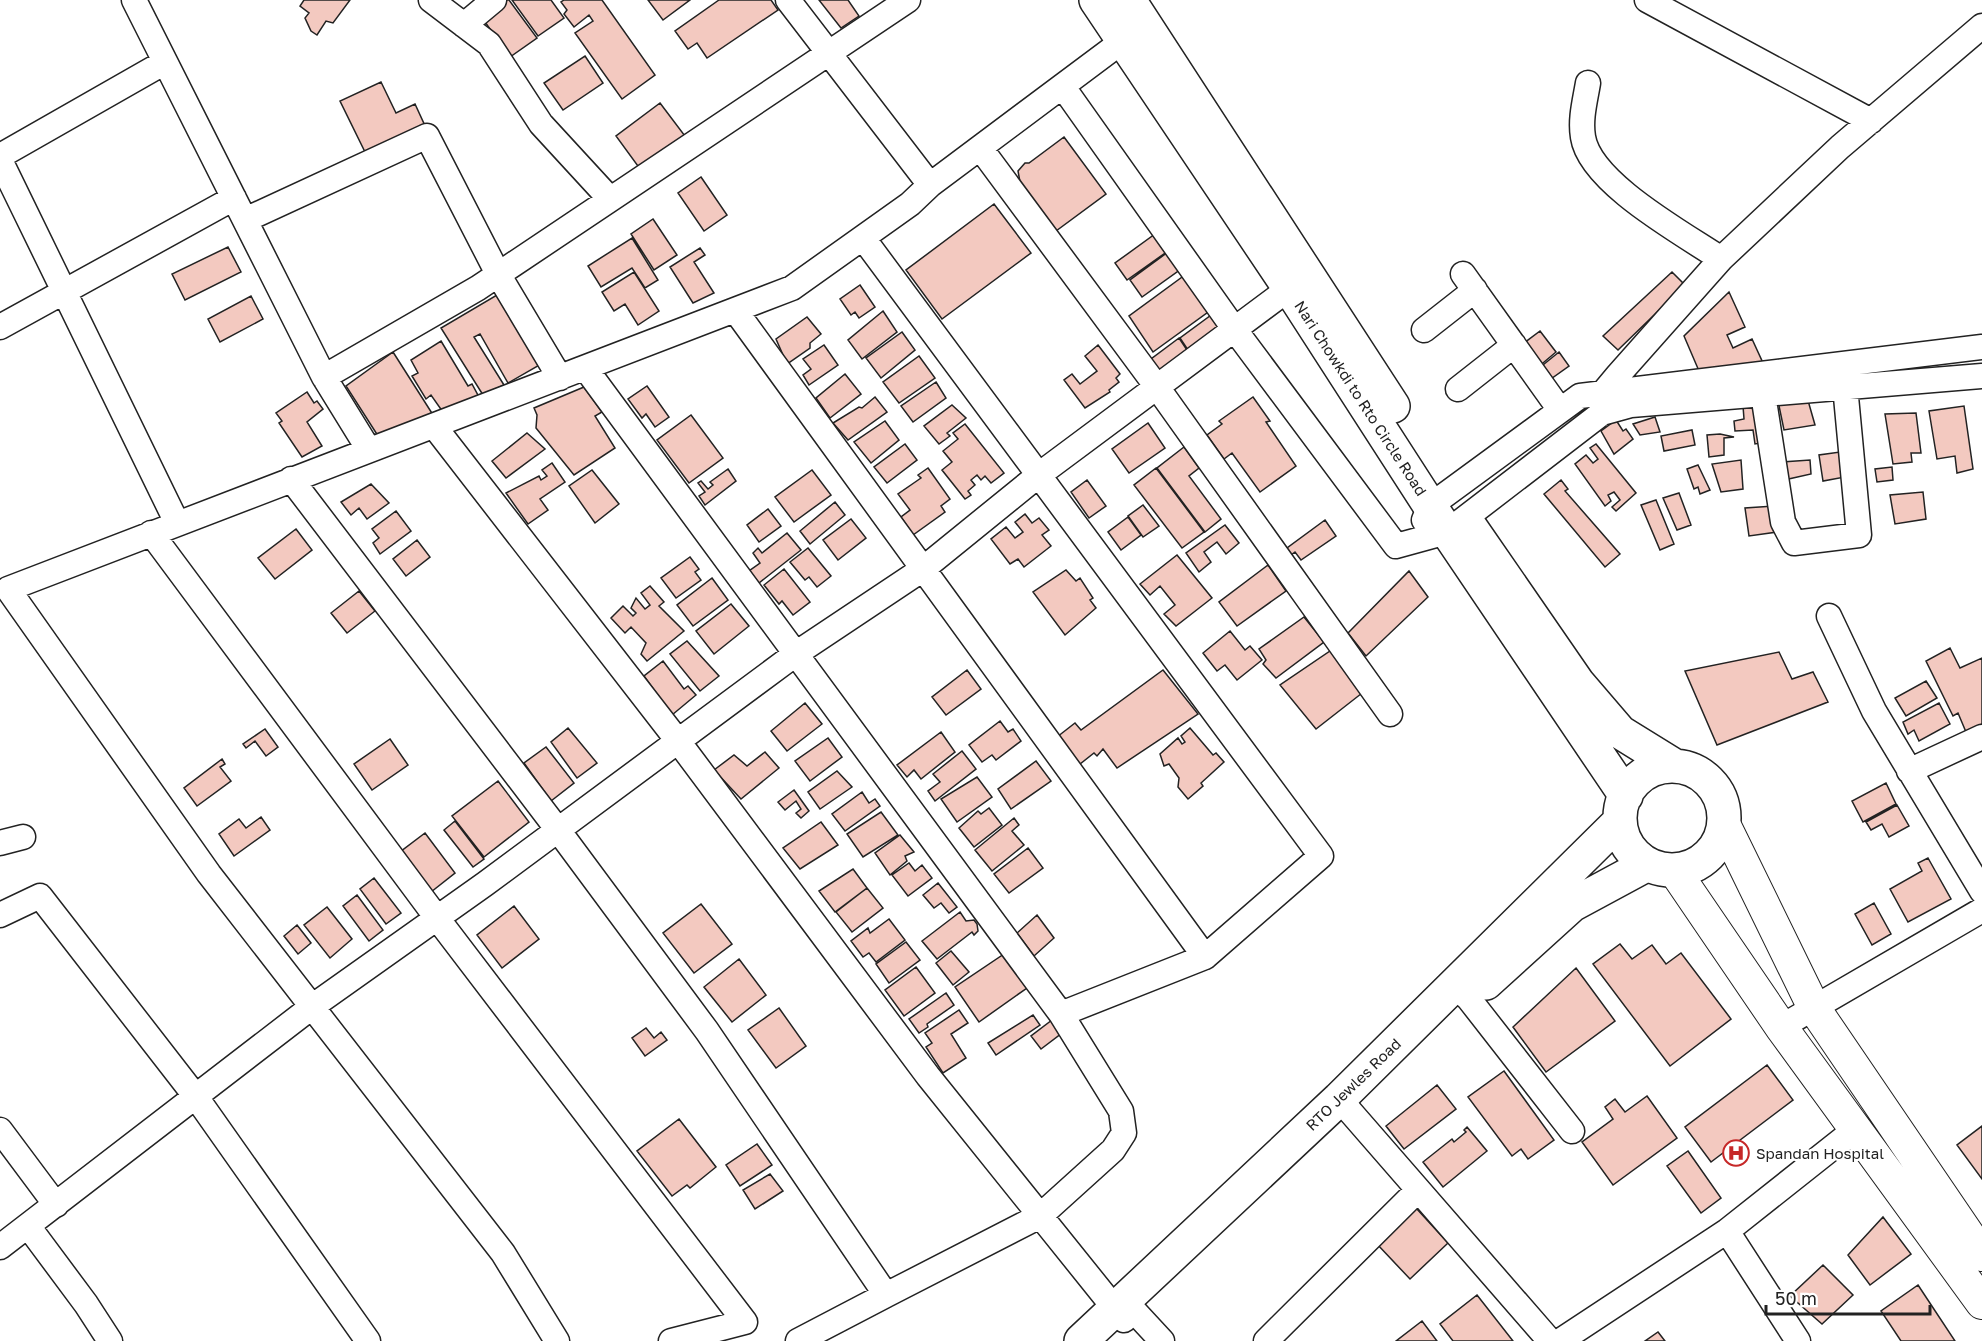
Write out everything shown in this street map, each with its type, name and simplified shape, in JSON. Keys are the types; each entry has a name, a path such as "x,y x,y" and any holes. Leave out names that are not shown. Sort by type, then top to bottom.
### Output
{"highway":[{"name":"Nari Chowkdi to Rto Circle Road","path":"1096,0 1133,22 1299,281 1441,518 1516,612 1568,689 1623,809"},
{"path":"1568,689 1620,732 1675,766"},
{"path":"1675,766 1692,769 1706,778 1717,791 1724,807 1724,824 1720,840 1711,854 1697,864 1661,867 1634,853 1624,838 1623,809 1642,776 1658,768 1675,766"},
{"name":"RTO Jewles Road","path":"1081,1341 1120,1316 1348,1109 1462,992 1623,809"},
{"name":"RTO Jewles Road","path":"1120,1316 1339,1099 1462,992 1572,905 1661,867"}],"main road":[{"path":"1724,824 1814,1008 1982,1255"},
{"path":"1661,867 1857,1128 1982,1303"}],"street":[{"path":"134,0 324,377 369,450"},
{"path":"431,0 489,44 541,124 610,199"},
{"path":"464,25 494,0"},
{"path":"788,0 930,185"},
{"path":"324,377 498,274 908,0"},
{"path":"1647,0 1871,121"},
{"path":"557,1341 503,1253 209,874 4,590 792,288 910,204 930,185 1063,87 1133,22"},
{"path":"1063,87 1235,330 1396,546 1441,518 1602,403 1721,259 1871,121 1982,26"},
{"path":"165,62 0,158 177,523"},
{"path":"1588,83 1583,139 1592,161 1617,188 1721,259"},
{"path":"245,220 427,136 498,274 560,378"},
{"path":"981,149 1157,387 1390,714"},
{"path":"0,327 63,290 234,198"},
{"path":"862,238 1040,474 1321,856 1205,957 1061,1014"},
{"path":"0,1247 313,1006 558,830 797,653 923,569 1040,474 1299,281"},
{"path":"1424,330 1469,282 1560,410"},
{"path":"735,310 1205,957"},
{"path":"1458,389 1514,345"},
{"path":"1441,518 1560,410 1580,396 1602,403 1631,405 1982,347"},
{"path":"585,369 797,653 1061,1014 1121,1111 1124,1133 1113,1150 1040,1216 798,1341"},
{"path":"1763,383 1845,386 1982,376"},
{"path":"1763,383 1783,522 1794,543 1859,535 1845,386"},
{"path":"434,426 678,741 928,1076 1120,1316 1162,1341"},
{"path":"291,479 558,830 707,1031 886,1295"},
{"path":"151,533 437,918 751,1332"},
{"path":"1829,616 1874,711 1982,891"},
{"path":"1909,771 1982,737"},
{"path":"0,843 23,837"},
{"path":"0,915 40,896 196,1097 368,1341"},
{"path":"1781,1027 1982,910"},
{"path":"1462,992 1572,1131"},
{"path":"1348,1109 1550,1341"},
{"path":"1560,1341 1727,1231 1857,1128"},
{"path":"0,1130 57,1204"},
{"path":"1266,1341 1418,1190"},
{"path":"28,1226 86,1304 110,1341"},
{"path":"1727,1231 1798,1341"},
{"path":"671,1341 751,1332"}],"building":[{"path":"304,0 350,0 333,23 326,21 317,35 311,31 305,18 309,13 300,6"},
{"path":"500,0 509,0 537,38 510,57 480,15"},
{"path":"512,0 551,0 564,18 538,36"},
{"path":"564,0 602,0 655,75 622,99 575,33 593,21 589,15 574,27 564,14 567,10 561,2"},
{"path":"648,0 690,0 663,20"},
{"path":"719,0 771,0 778,10 707,58 697,43 688,49 675,31"},
{"path":"819,0 848,0 859,16 841,28"},
{"path":"585,56 603,83 563,110 544,83"},
{"path":"381,82 396,113 415,104 426,128 367,156 340,101"},
{"path":"660,103 688,140 643,173 616,136"},
{"path":"1064,137 1106,194 1056,231 1020,182 1018,171 1025,163 1029,163"},
{"path":"701,177 727,215 704,231 678,193"},
{"path":"994,204 1031,253 942,319 906,270"},
{"path":"653,219 677,255 654,270 631,234"},
{"path":"1155,234 1168,251 1127,280 1115,263"},
{"path":"632,238 658,280 645,288 632,268 601,287 588,266"},
{"path":"228,247 241,272 185,300 172,274"},
{"path":"700,248 705,255 694,262 714,293 693,303 670,267"},
{"path":"1168,252 1181,269 1142,297 1130,280"},
{"path":"634,272 659,311 638,325 625,304 614,311 602,292"},
{"path":"1189,272 1215,307 1153,352 1129,316"},
{"path":"1672,272 1685,285 1618,350 1603,336"},
{"path":"860,285 875,307 859,318 855,312 851,315 840,299"},
{"path":"502,292 543,363 508,383 480,334 474,337 504,385 483,395 441,328"},
{"path":"1729,292 1745,327 1727,335 1733,348 1752,339 1763,363 1699,371 1684,336"},
{"path":"251,296 263,319 220,342 208,319"},
{"path":"1218,310 1226,321 1188,350 1180,338"},
{"path":"883,311 897,332 862,359 848,340"},
{"path":"807,317 821,334 810,343 810,348 787,364 776,339"},
{"path":"1540,331 1556,352 1537,368 1520,346"},
{"path":"902,332 915,350 881,378 866,358"},
{"path":"1179,338 1187,350 1155,373 1147,362"},
{"path":"441,341 468,386 472,384 480,399 445,415 431,395 426,399 412,376 418,373 411,360"},
{"path":"824,345 838,365 809,385 803,375 811,369 803,359"},
{"path":"1098,345 1120,374 1116,378 1119,382 1109,390 1110,392 1085,408 1064,380 1072,374 1080,384 1097,371 1085,356"},
{"path":"393,352 435,418 380,439 346,386"},
{"path":"1559,352 1569,366 1548,381 1538,369"},
{"path":"919,356 935,378 899,403 883,382"},
{"path":"845,374 861,394 830,418 816,398"},
{"path":"936,382 946,398 913,422 901,406"},
{"path":"647,386 669,417 655,427 646,414 642,418 628,399"},
{"path":"584,387 602,412 595,416 615,448 574,475 536,428 537,415 534,408"},
{"path":"307,392 314,403 317,401 323,409 307,422 322,446 302,457 279,423 282,421 276,413"},
{"path":"875,397 887,412 848,440 833,423 859,407 862,408"},
{"path":"1253,397 1270,421 1266,422 1296,466 1260,492 1232,453 1224,459 1207,435 1222,424 1219,421"},
{"path":"1807,397 1815,425 1784,430 1778,401"},
{"path":"1762,404 1767,442 1755,444 1753,430 1735,431 1734,421 1744,419 1743,406"},
{"path":"952,405 966,418 947,433 950,436 939,444 924,426"},
{"path":"1964,406 1973,469 1957,473 1955,456 1937,459 1929,411"},
{"path":"1916,413 1921,453 1911,453 1912,462 1893,464 1885,414"},
{"path":"691,415 723,458 689,483 657,440"},
{"path":"1655,417 1660,432 1640,435 1633,424"},
{"path":"1616,420 1623,431 1626,429 1633,439 1614,454 1601,431"},
{"path":"885,421 899,440 871,463 854,442"},
{"path":"1148,423 1165,448 1129,473 1112,449"},
{"path":"965,424 1004,473 991,483 985,476 981,480 977,475 971,480 975,485 968,491 971,495 965,499 942,470 952,462 943,451 958,439 953,433"},
{"path":"1692,430 1695,445 1664,451 1661,436"},
{"path":"527,433 545,449 506,478 492,461"},
{"path":"1720,434 1734,437 1724,438 1724,455 1709,457 1707,435"},
{"path":"905,444 917,460 887,483 874,467"},
{"path":"1596,444 1636,493 1616,511 1612,507 1620,500 1614,492 1608,495 1611,501 1605,506 1575,464 1586,455 1593,463 1598,459 1590,448"},
{"path":"1184,447 1199,468 1189,476 1221,519 1205,532 1157,468"},
{"path":"1840,452 1845,477 1823,481 1819,455"},
{"path":"1741,460 1743,489 1721,492 1712,464"},
{"path":"1810,460 1811,474 1784,480 1782,462"},
{"path":"552,463 565,482 540,499 548,510 528,524 506,493 539,476 541,480 547,476 542,470"},
{"path":"1698,465 1710,490 1700,494 1698,487 1694,489 1687,469"},
{"path":"1892,467 1893,480 1877,482 1875,469"},
{"path":"928,468 950,499 941,506 945,512 913,535 901,517 910,510 898,494 921,478 918,475"},
{"path":"1156,468 1204,532 1182,548 1134,485"},
{"path":"728,469 736,481 705,505 699,496 705,492 698,483 701,481 708,489 713,485 710,482"},
{"path":"592,470 619,504 595,523 569,486"},
{"path":"812,470 831,495 794,522 775,497"},
{"path":"1087,480 1106,506 1089,518 1071,492"},
{"path":"1561,480 1568,489 1565,491 1620,554 1605,567 1544,494"},
{"path":"371,484 389,503 367,519 359,508 351,515 341,502"},
{"path":"1923,492 1926,519 1895,524 1890,495"},
{"path":"1679,493 1691,525 1677,530 1663,498"},
{"path":"1656,500 1674,544 1660,550 1641,505"},
{"path":"835,502 845,515 810,544 800,531"},
{"path":"1143,505 1159,526 1143,537 1128,516"},
{"path":"1774,506 1777,532 1749,536 1745,508"},
{"path":"768,509 781,526 759,542 747,525"},
{"path":"396,511 411,531 380,554 373,543 379,538 372,529"},
{"path":"1025,514 1032,523 1039,518 1049,530 1042,535 1051,546 1024,567 1018,559 1010,564 991,539 1006,527 1015,538 1023,532 1015,522"},
{"path":"1128,517 1141,535 1121,550 1108,532"},
{"path":"851,519 866,538 838,560 823,540"},
{"path":"1325,520 1336,536 1301,560 1295,552 1291,555 1287,548"},
{"path":"1225,525 1239,543 1226,554 1217,542 1204,552 1211,562 1199,572 1186,553"},
{"path":"296,529 312,550 275,579 258,558"},
{"path":"787,533 801,550 759,583 749,571 760,563 753,553 758,548 762,553"},
{"path":"417,540 430,557 406,576 393,559"},
{"path":"808,548 831,576 817,587 809,577 805,580 790,562"},
{"path":"1177,555 1212,598 1176,626 1164,614 1175,605 1160,586 1150,595 1140,584"},
{"path":"690,557 699,569 695,572 701,580 676,598 661,578"},
{"path":"1268,565 1286,591 1237,626 1219,602"},
{"path":"784,569 810,602 793,615 782,601 779,604 764,585"},
{"path":"1066,570 1076,581 1080,578 1093,598 1090,600 1096,608 1065,635 1033,592"},
{"path":"1409,571 1428,597 1366,656 1348,633"},
{"path":"712,578 728,600 693,626 677,605"},
{"path":"650,586 664,602 659,606 684,631 647,661 641,654 646,643 631,627 625,633 611,618 623,606 633,616 636,613 631,608 636,598 645,609 650,605 641,593"},
{"path":"359,591 375,611 347,633 331,613"},
{"path":"731,604 749,626 714,654 696,631"},
{"path":"1304,617 1324,642 1276,678 1263,664 1266,660 1259,649"},
{"path":"1230,631 1245,650 1250,646 1262,660 1237,680 1225,665 1217,671 1203,653"},
{"path":"687,641 719,676 700,691 670,654"},
{"path":"1950,648 1960,668 1982,658 1982,724 1966,732 1958,713 1953,716 1926,661"},
{"path":"1333,649 1366,690 1316,729 1280,685"},
{"path":"1779,652 1792,679 1813,672 1828,702 1717,745 1685,671"},
{"path":"663,661 684,689 688,686 696,695 672,715 644,676"},
{"path":"967,670 981,689 946,715 932,697"},
{"path":"1163,670 1198,714 1117,768 1103,749 1097,756 1094,753 1080,764 1057,737 1075,723 1081,730"},
{"path":"1926,681 1937,698 1906,716 1895,698"},
{"path":"805,703 822,724 787,751 771,731"},
{"path":"1939,703 1950,724 1919,741 1914,730 1908,734 1903,722"},
{"path":"1000,721 1008,732 1013,729 1021,741 996,760 992,755 982,762 969,745"},
{"path":"568,728 597,763 577,778 551,742"},
{"path":"1190,728 1213,755 1216,753 1224,762 1201,783 1203,786 1188,799 1178,787 1179,778 1169,764 1164,766 1160,754 1178,738 1182,744 1185,742 1181,736"},
{"path":"265,729 278,747 266,756 255,741 246,748 243,744"},
{"path":"941,732 955,752 921,779 914,770 907,777 897,765"},
{"path":"828,738 842,757 810,781 795,761"},
{"path":"390,739 408,765 372,790 354,764"},
{"path":"546,747 574,783 551,801 524,763"},
{"path":"962,751 976,769 935,801 928,791 940,782 933,774"},
{"path":"765,752 779,768 741,799 714,770 734,755 747,766"},
{"path":"222,759 225,764 220,767 231,781 197,806 184,788"},
{"path":"1036,761 1051,781 1011,809 998,789"},
{"path":"837,771 852,787 820,809 808,792"},
{"path":"977,777 992,797 957,822 941,799"},
{"path":"498,781 529,822 484,857 452,816"},
{"path":"1886,783 1896,804 1863,822 1852,801"},
{"path":"794,790 809,811 801,818 796,813 801,809 796,801 785,810 778,802"},
{"path":"862,792 869,803 875,799 880,806 845,831 832,814"},
{"path":"1897,805 1909,826 1889,837 1882,824 1871,830 1866,822"},
{"path":"989,808 1002,825 974,847 959,828 978,811 981,814"},
{"path":"881,812 898,835 863,857 847,834"},
{"path":"261,817 270,830 234,856 219,834 239,819 246,828"},
{"path":"1014,818 1019,825 1012,831 1024,845 992,871 975,850"},
{"path":"455,821 484,859 473,867 444,830"},
{"path":"821,822 838,845 800,869 783,848"},
{"path":"425,833 455,873 431,892 400,852"},
{"path":"900,835 914,852 905,856 907,861 890,875 875,853"},
{"path":"1028,848 1043,868 1009,893 994,874"},
{"path":"1928,858 1951,899 1908,922 1890,889 1922,871 1918,863"},
{"path":"909,863 915,871 922,865 932,878 908,896 892,875"},
{"path":"853,869 867,888 835,912 819,891"},
{"path":"374,878 401,913 386,924 360,889"},
{"path":"938,883 957,907 949,913 941,903 934,908 923,895"},
{"path":"867,888 883,908 852,932 836,912"},
{"path":"357,895 383,930 369,941 343,906"},
{"path":"1874,903 1891,934 1872,945 1855,914"},
{"path":"701,904 732,944 694,973 663,933"},
{"path":"514,906 539,939 502,968 477,935"},
{"path":"327,907 352,939 330,958 304,925"},
{"path":"960,912 966,921 974,920 978,931 974,935 972,932 937,959 922,941"},
{"path":"1037,915 1054,938 1034,956 1017,933"},
{"path":"889,919 905,940 876,962 869,953 863,957 851,941 868,928 870,933"},
{"path":"297,925 311,943 298,954 284,936"},
{"path":"906,942 920,960 889,983 876,964"},
{"path":"1620,944 1632,959 1652,945 1666,964 1681,953 1731,1019 1670,1066 1593,964"},
{"path":"951,951 969,972 953,985 936,963"},
{"path":"1004,954 1027,988 979,1022 955,987"},
{"path":"739,959 766,995 732,1022 704,987"},
{"path":"916,967 935,993 904,1016 885,990"},
{"path":"1576,968 1615,1021 1546,1072 1513,1027"},
{"path":"946,993 954,1005 927,1024 928,1027 919,1033 909,1019"},
{"path":"779,1008 806,1046 776,1068 748,1030"},
{"path":"959,1010 968,1023 951,1034 966,1058 943,1073 926,1047 932,1043 925,1033"},
{"path":"1033,1015 1040,1025 996,1055 988,1043"},
{"path":"1052,1020 1062,1033 1041,1049 1031,1036"},
{"path":"646,1028 654,1038 661,1032 667,1040 645,1056 632,1038"},
{"path":"1767,1065 1793,1100 1711,1162 1685,1127"},
{"path":"1504,1071 1554,1140 1528,1159 1521,1149 1512,1156 1468,1097"},
{"path":"1437,1085 1456,1109 1404,1149 1386,1126"},
{"path":"1647,1096 1677,1138 1613,1185 1582,1142 1613,1119 1605,1107 1615,1099 1625,1112"},
{"path":"679,1119 716,1167 690,1188 687,1185 672,1196 637,1151"},
{"path":"1982,1126 1982,1179 1957,1145"},
{"path":"1467,1127 1487,1151 1443,1187 1423,1162 1452,1139 1454,1142 1466,1132 1464,1130"},
{"path":"757,1144 772,1165 740,1186 726,1165"},
{"path":"1688,1151 1721,1198 1701,1213 1667,1166"},
{"path":"770,1174 783,1191 755,1209 743,1190"},
{"path":"1416,1208 1448,1243 1410,1279 1377,1244"},
{"path":"1883,1217 1911,1254 1870,1285 1848,1255"},
{"path":"1823,1265 1853,1295 1822,1324 1790,1296"},
{"path":"1918,1285 1955,1341 1901,1341 1881,1311"},
{"path":"1477,1295 1513,1341 1453,1341 1440,1324"},
{"path":"1422,1321 1437,1341 1396,1341"},
{"path":"1658,1332 1665,1341 1645,1341"}],"place":[{"name":"Spandan Hospital","path":"1736,1153"}]}
